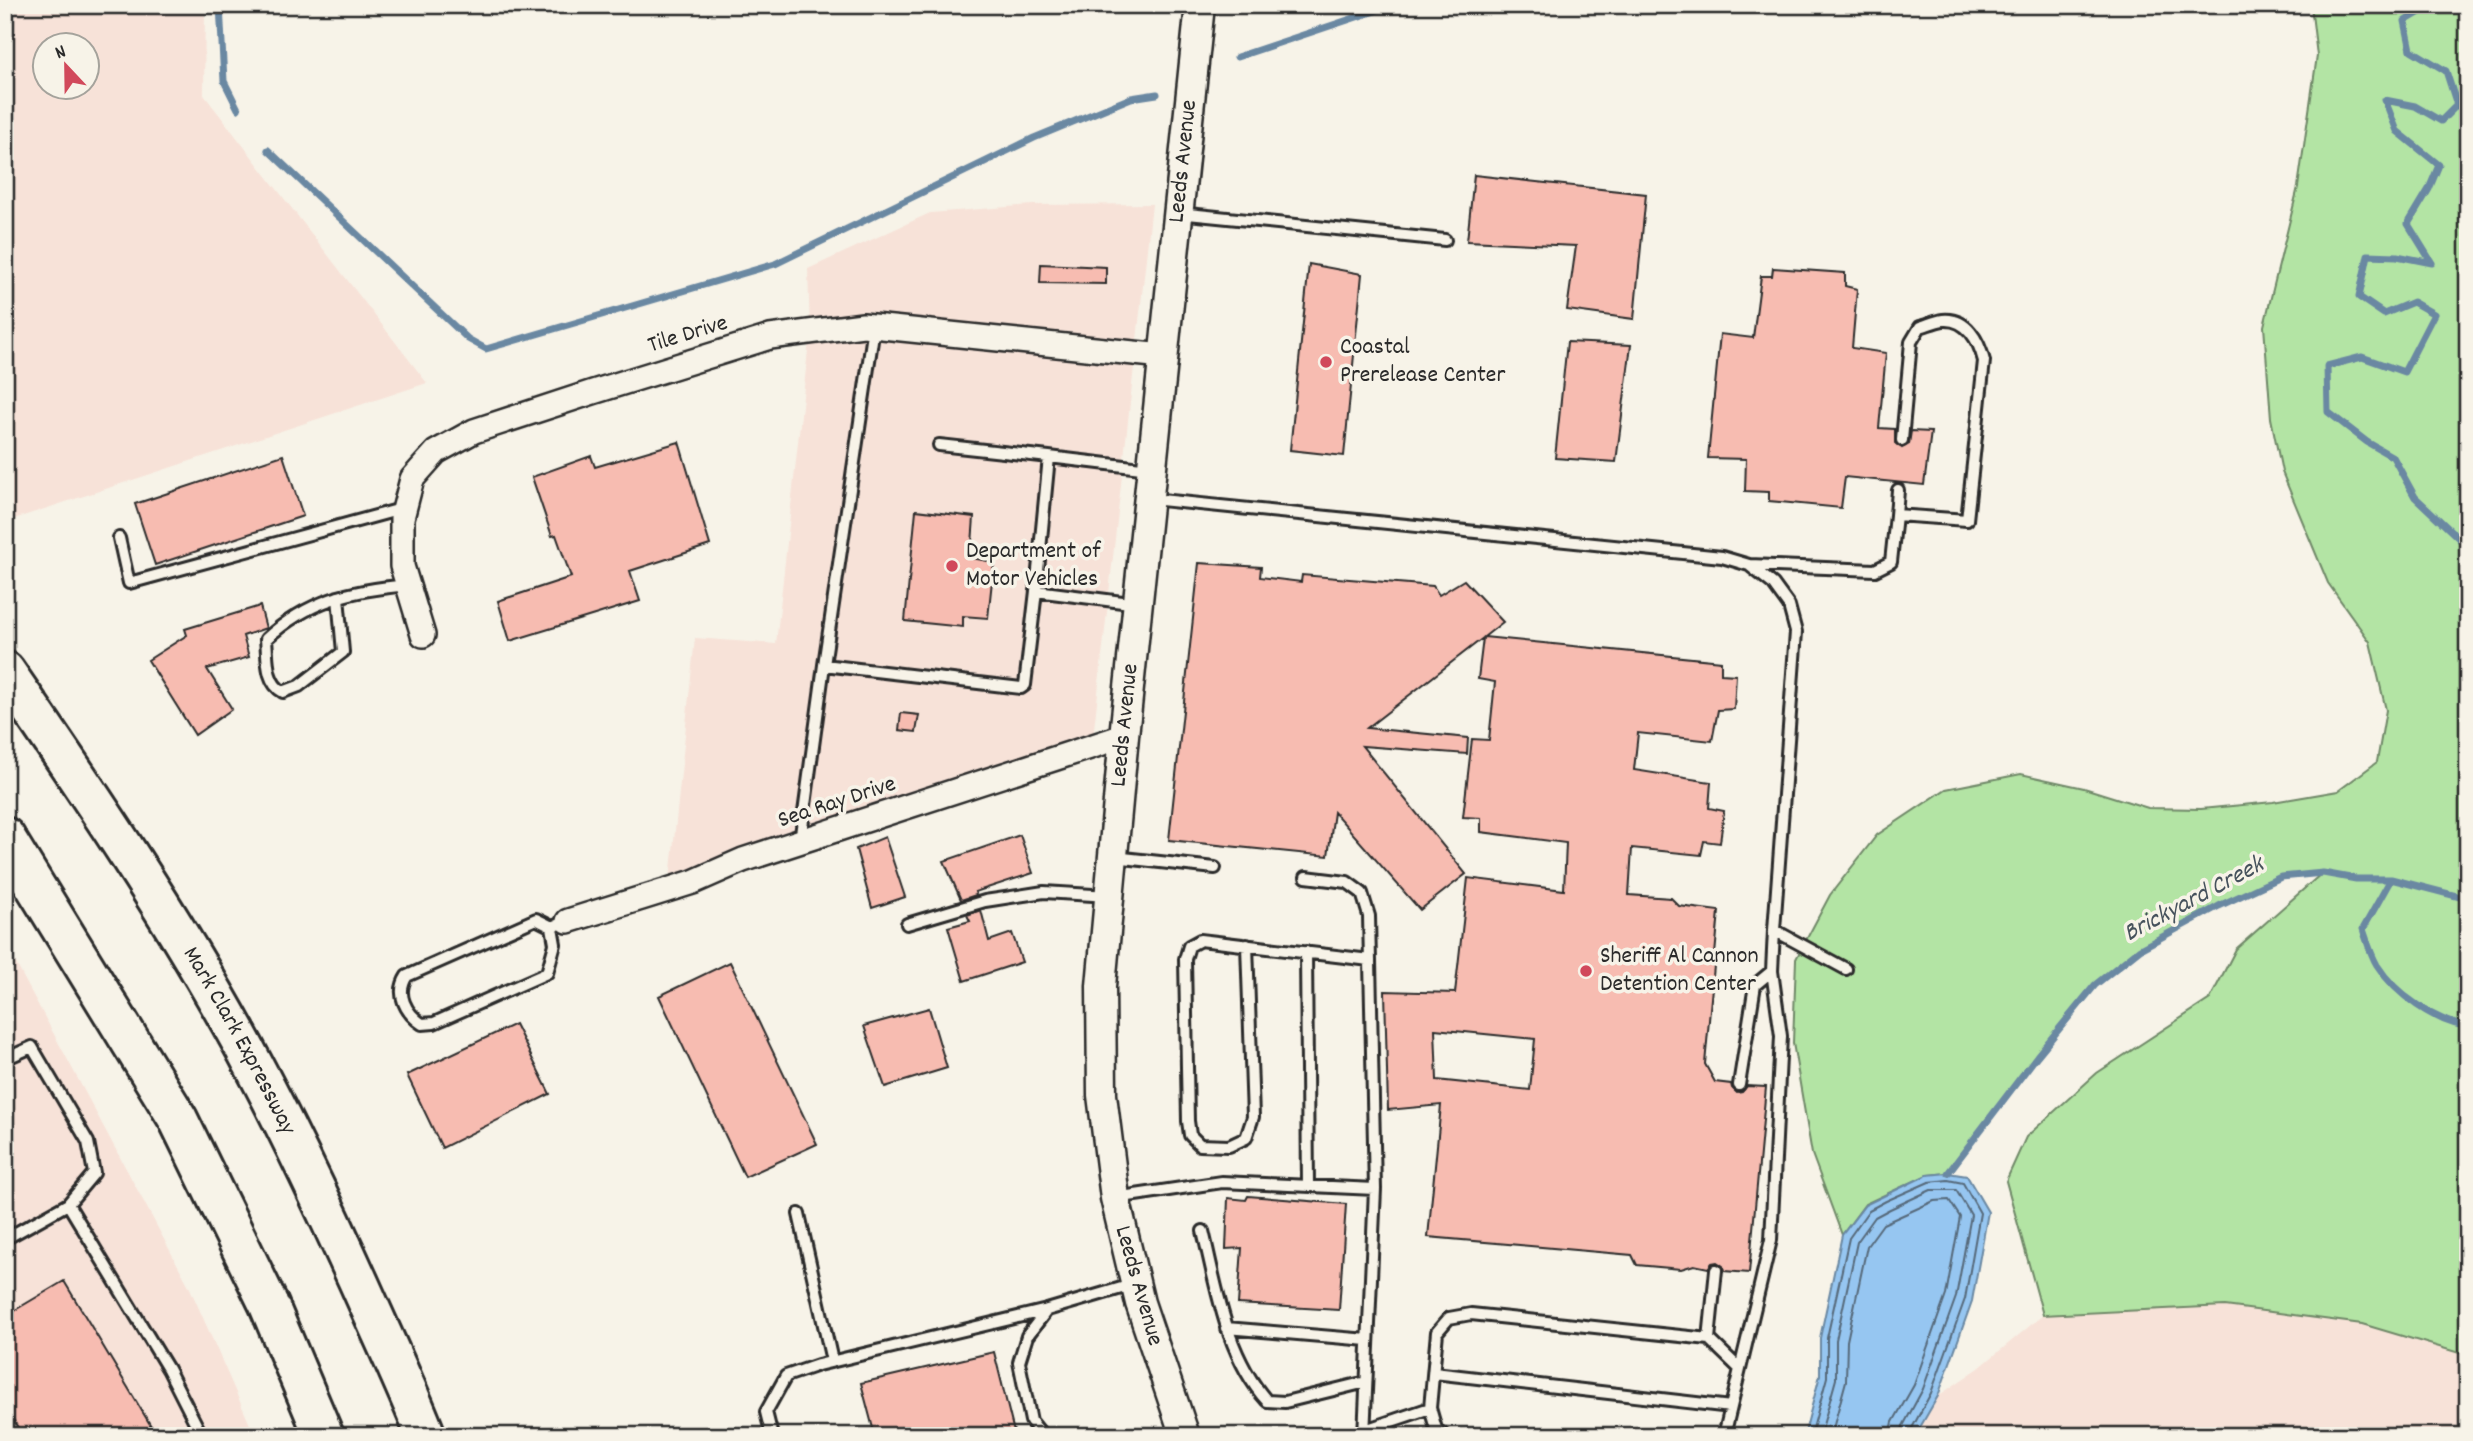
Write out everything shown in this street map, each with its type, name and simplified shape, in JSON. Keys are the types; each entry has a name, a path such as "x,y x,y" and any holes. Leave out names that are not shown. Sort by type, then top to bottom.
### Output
{"highway":[{"name":"Mark Clark Expressway","path":"5,671 150,889 243,1045 289,1132 426,1436"},
{"path":"5,837 178,1119 268,1303 324,1436"}],"street":[{"name":"Leeds Avenue","path":"1185,1436 1135,1284 1115,1198 1102,1095 1101,986 1124,736 1200,5"},
{"name":"Tile Drive","path":"423,635 402,566 402,518 412,479 436,452 474,431 593,391 770,337 863,326 1163,356"},
{"name":"Sea Ray Drive","path":"560,924 694,882 743,860 1124,736"}],"lane":[{"path":"1178,214 1445,240"},
{"path":"1896,515 1967,520 1984,361 1980,344 1964,325 1944,320 1920,327 1911,342 1902,440"},
{"path":"800,842 874,327"},
{"path":"939,446 1152,469"},
{"path":"824,665 1021,688 1025,685 1049,457"},
{"path":"1149,499 1722,557 1749,565 1875,570 1891,562 1898,491"},
{"path":"119,538 129,583 405,508"},
{"path":"1724,1436 1771,1240 1781,1036 1772,971 1796,632 1789,606 1773,584 1749,565"},
{"path":"338,597 343,652 299,685 284,692 275,688 271,678 266,639 281,625 307,608 338,597 370,589 408,585"},
{"path":"1036,590 1138,604"},
{"path":"1113,857 1216,868"},
{"path":"1306,877 1347,882 1362,893 1369,916 1375,1189 1364,1433"},
{"path":"907,924 985,901 1044,892 1109,897"},
{"path":"536,919 560,924 547,974 434,1023 422,1024 412,1017 400,993 400,986 407,976 536,919"},
{"path":"1774,930 1846,969"},
{"path":"1247,945 1253,1118 1246,1138 1229,1146 1200,1145 1190,1135 1188,1121 1185,958 1189,946 1200,940 1247,945 1307,952 1370,960"},
{"path":"1307,952 1308,1186"},
{"path":"1739,1085 1755,985 1772,971"},
{"path":"5,1059 32,1047 88,1142 94,1173 68,1204 5,1239"},
{"path":"1115,1198 1222,1182 1375,1189"},
{"path":"68,1204 168,1369 202,1436"},
{"path":"799,1214 832,1361"},
{"path":"1203,1231 1226,1328 1253,1385 1267,1401 1285,1402 1366,1382"},
{"path":"1709,1339 1716,1270"},
{"path":"772,1436 766,1412 786,1376 832,1361 1047,1310 1135,1284"},
{"path":"1043,1436 1031,1421 1018,1362 1027,1336 1047,1310"},
{"path":"1445,1436 1436,1429 1430,1408 1437,1332 1449,1318 1471,1314 1709,1339 1740,1369"},
{"path":"1226,1328 1368,1340"},
{"path":"1434,1373 1731,1407"},
{"path":"1347,1436 1364,1433 1430,1408"}],"shaded area":[{"path":"5,5 205,5 204,95 427,383 5,522"},
{"path":"1152,204 1092,747 669,889 695,638 776,644 810,332 808,269 930,213 1032,205"},
{"path":"5,943 189,1286 255,1436 5,1436"},
{"path":"2225,1306 2362,1324 2463,1354 2468,1366 2468,1436 1915,1436 1938,1396 1979,1368 2043,1315"}],"green space":[{"path":"2311,5 2468,5 2468,1366 2463,1354 2362,1324 2225,1306 2043,1315 2006,1181 2026,1137 2097,1073 2210,999 2236,949 2322,873 2281,877 2219,906 2140,949 2095,985 1948,1173 1927,1175 1865,1204 1842,1235 1812,1154 1793,1043 1796,959 1830,895 1877,835 1946,789 2021,774 2084,788 2148,808 2201,809 2273,802 2338,791 2377,762 2386,710 2370,642 2328,583 2282,472 2271,418 2264,326 2298,187 2317,56"}],"water":[{"path":"1948,1173 1967,1176 1988,1212 1972,1301 1938,1396 1915,1436 1804,1436 1820,1375 1820,1338 1842,1235 1865,1205 1927,1175"}],"building":[{"path":"1474,175 1646,194 1634,319 1567,310 1576,246 1467,241"},
{"path":"1041,264 1106,267 1106,284 1040,283"},
{"name":"Coastal Prerelease Center","path":"1309,264 1362,274 1344,456 1290,450"},
{"path":"1773,268 1845,273 1845,286 1857,289 1852,348 1886,353 1879,428 1895,429 1895,443 1902,448 1909,444 1911,431 1931,432 1924,485 1845,477 1841,508 1769,501 1769,492 1745,491 1746,459 1708,458 1720,334 1753,338 1761,276 1772,276"},
{"path":"1567,342 1631,345 1616,462 1555,458"},
{"path":"679,442 710,545 630,571 640,601 510,641 498,601 571,577 556,535 552,536 532,477 591,456 595,467"},
{"path":"283,455 303,516 155,565 135,504"},
{"name":"Department of Motor Vehicles","path":"916,510 974,517 971,558 994,562 988,618 963,616 963,627 905,621"},
{"name":"Sheriff Al Cannon Detention Center","path":"1199,563 1261,567 1260,577 1301,582 1302,575 1433,586 1439,595 1464,580 1503,622 1484,637 1721,661 1721,674 1736,675 1734,709 1718,710 1712,741 1638,733 1634,770 1711,782 1709,808 1724,811 1720,843 1704,841 1701,855 1632,848 1629,895 1671,898 1679,906 1719,911 1705,1064 1715,1082 1731,1084 1737,1093 1747,1086 1766,1087 1749,1273 1724,1271 1723,1266 1717,1262 1708,1268 1694,1265 1681,1269 1637,1265 1632,1255 1428,1237 1441,1105 1388,1110 1385,991 1455,993 1468,878 1564,890 1566,843 1481,832 1481,818 1463,817 1472,739 1489,740 1495,682 1478,679 1483,638 1367,728 1468,738 1467,754 1362,746 1466,874 1420,910 1334,812 1328,856 1169,840","holes":["1435,1029 1535,1039 1530,1090 1437,1080"]},
{"path":"260,606 266,628 243,636 249,657 207,669 232,709 195,735 148,660 187,635 185,629"},
{"path":"901,713 919,715 916,732 899,730"},
{"path":"1020,835 1033,873 975,892 976,895 961,900 944,861"},
{"path":"885,837 905,897 872,908 856,849"},
{"path":"981,910 989,941 1012,933 1022,962 964,981 948,927 970,921 967,915"},
{"path":"730,962 817,1144 745,1177 659,996"},
{"path":"929,1008 947,1068 885,1087 864,1026"},
{"path":"515,1024 550,1094 442,1148 407,1075"},
{"path":"1248,1196 1346,1204 1339,1310 1238,1304 1242,1248 1226,1249 1228,1198 1246,1200"},
{"path":"64,1281 157,1436 23,1436 5,1406 5,1316"},
{"path":"994,1352 1015,1436 875,1436 861,1383"}],"waterway":[{"path":"220,5 224,81 238,109"},
{"path":"1237,57 1393,5"},
{"path":"2432,5 2405,21 2411,50 2446,71 2457,105 2441,121 2415,106 2385,100 2397,131 2439,165 2429,189 2408,224 2432,263 2397,256 2368,255 2359,297 2384,314 2413,302 2434,314 2404,372 2362,357 2327,366 2328,412 2367,442 2393,457 2415,497 2468,547"},
{"path":"268,150 468,339 486,349 775,264 1034,138 1131,98 1157,94"},
{"name":"Brickyard Creek","path":"1948,1173 2095,985 2140,949 2219,906 2281,877 2323,873 2356,879 2391,879"},
{"path":"2468,899 2391,879 2363,929 2375,961 2394,987 2429,1013 2468,1027"}],"place":[{"name":"Coastal Prerelease Center","path":"1326,362"},
{"name":"Department of Motor Vehicles","path":"952,566"},
{"name":"Sheriff Al Cannon Detention Center","path":"1586,971"}]}
